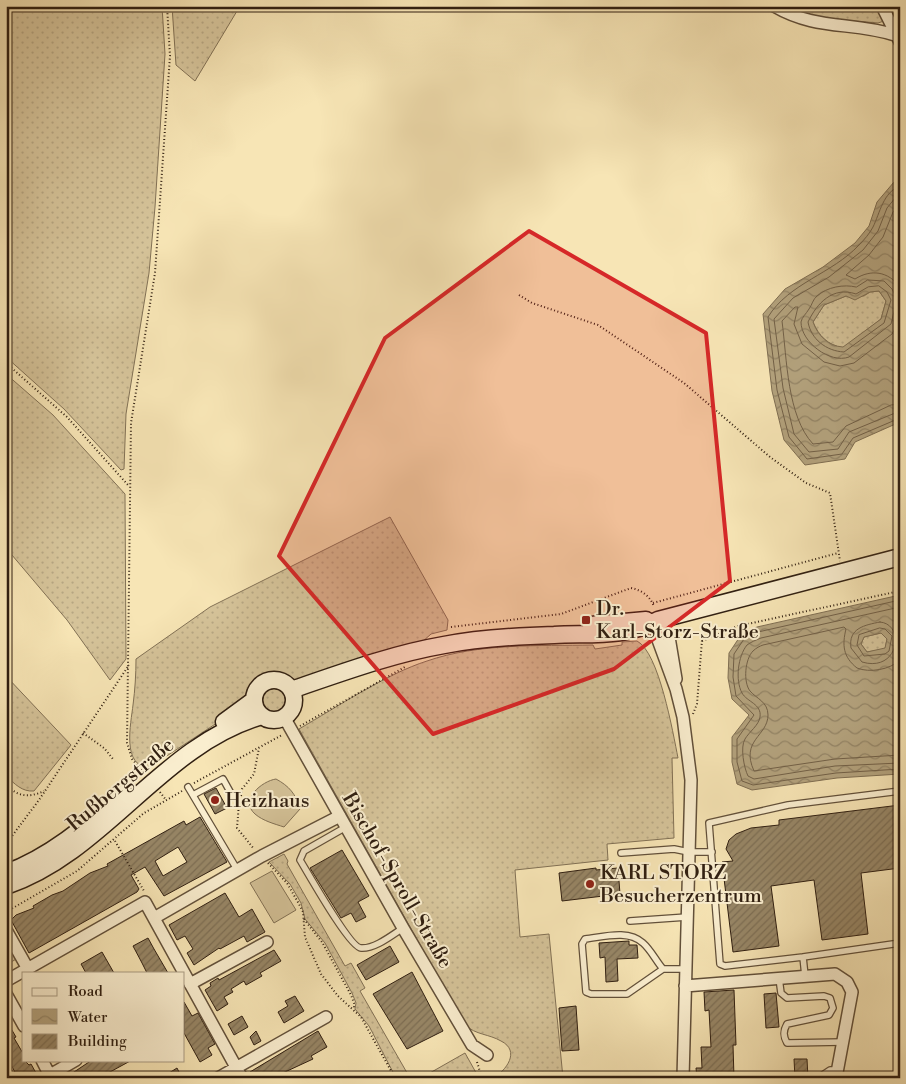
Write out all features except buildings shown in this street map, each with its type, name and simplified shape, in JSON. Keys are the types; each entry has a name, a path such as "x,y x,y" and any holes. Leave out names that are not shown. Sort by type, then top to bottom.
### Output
{"street":[{"path":"774,6 792,17 814,23 874,28 897,39"},
{"path":"882,6 897,39"},
{"path":"291,690 382,659 445,644 555,635 625,632 645,627 656,614 843,573 900,557"},
{"path":"656,614 657,637 676,689 683,718 691,780 683,1078"},
{"path":"272,680 283,682 291,690 293,705 288,723 262,716 257,711 254,700 257,689 272,680"},
{"name":"Rußbergstraße","path":"6,873 52,850 80,831 191,743 236,715 254,700"},
{"name":"Rußbergstraße","path":"6,886 58,861 86,842 149,778 242,722 262,716"},
{"name":"Bischof-Sproll-Straße","path":"288,723 403,928 472,1045 487,1055"},
{"path":"154,918 262,856 343,822"},
{"path":"22,972 145,902 183,972"},
{"path":"6,930 28,969"},
{"path":"185,999 192,989 267,942"},
{"path":"6,981 22,972"},
{"path":"685,986 835,974 847,982 852,992 837,1074"},
{"path":"185,976 242,1078"},
{"path":"6,994 22,1022"},
{"path":"218,1078 236,1066 326,1017"},
{"path":"43,1062 50,1076 73,1062"}],"lane":[{"path":"193,794 223,779 233,797"},
{"path":"188,786 238,871"},
{"path":"900,791 788,805 709,823 720,964 725,966 803,957 900,943"},
{"path":"343,822 304,851 300,860 345,933 358,948 363,949 373,946 403,928"},
{"path":"621,853 674,849 689,852 712,852"},
{"path":"630,921 687,917"},
{"path":"662,969 644,944 635,937 622,934 585,940 582,944 586,992 591,994 627,994 662,969 686,969"},
{"path":"803,957 805,976"},
{"path":"779,978 781,993 787,998 824,996 830,998 833,1008 829,1015 821,1019 787,1024 784,1037 787,1043 843,1042"},
{"path":"818,1078 830,1070 837,1074"}],"path":[{"path":"166,800 132,759 128,751 131,423 156,263 170,66 167,6"},
{"path":"519,295 532,303 598,325 684,383 770,458 806,483 830,493 838,553 843,573"},
{"path":"6,363 67,417 129,485"},
{"path":"652,603 838,553"},
{"path":"451,627 561,614 631,588 638,589 652,603 656,614"},
{"path":"702,641 738,626 900,591"},
{"path":"683,718 694,713 697,704 703,627"},
{"path":"6,844 129,665"},
{"path":"6,912 77,871 114,841 144,813 188,786 259,748 288,723 405,667"},
{"path":"83,733 104,748 113,759"},
{"path":"259,748 254,774 242,789 236,820 237,828 242,837 262,856 295,894 304,919 305,937 314,963 338,996 354,1009 376,1040 395,1078"},
{"path":"6,784 20,795 28,796 44,790"},
{"path":"114,841 148,897 145,902"},
{"path":"304,919 316,933 336,965 351,995 354,1009"}],"highlighted area":[{"path":"529,231 706,333 730,581 614,669 433,734 279,556 385,338"}],"shaded area":[{"path":"6,6 162,6 165,54 155,207 149,273 126,414 124,469 121,470 64,409 6,357"},
{"path":"172,6 240,6 195,81 176,65"},
{"path":"787,6 876,6 884,21 878,23 831,19 808,15"},
{"path":"886,6 900,6 900,34"},
{"path":"879,291 886,301 881,319 843,348 828,342 818,332 813,322 824,305 846,296 864,296 870,292"},
{"path":"6,374 53,415 125,494 126,659 110,680 67,620 6,548"},
{"path":"390,517 448,620 447,630 431,634 421,643 299,680 292,680 280,673 269,673 259,678 229,715 150,767 141,765 135,760 131,753 130,733 136,659 210,607"},
{"path":"881,633 887,639 885,649 867,652 861,644 864,637"},
{"path":"637,641 645,648 658,676 669,713 678,758 672,758 674,838 607,844 608,860 515,870 520,937 549,934 563,1078 493,1078 507,1066 511,1055 510,1050 501,1041 474,1031 465,1025 299,729 395,674 447,655 488,648 530,646 593,645 595,649 622,645 622,642"},
{"path":"6,676 71,745 34,791 22,789 6,776"},
{"path":"273,684 279,685 287,693 287,705 279,713 273,714 267,713 259,705 258,699 259,693 267,685"},
{"path":"276,779 291,791 300,809 284,827 269,822 255,814 251,809 250,803 251,797 259,787"},
{"path":"284,854 288,861 287,864 345,966 351,963 365,988 360,991 410,1078 396,1078 369,1026 355,1009 356,1003 352,993 325,943 305,919 301,903 290,884 269,862"},
{"path":"272,871 296,910 274,923 250,883"},
{"path":"6,934 18,958 6,965"},
{"path":"465,1053 479,1078 421,1078"}],"water":[{"path":"900,181 900,422 855,442 845,459 805,465 784,440 772,391 763,314 785,289 823,267 855,243 869,226 877,202 894,182","holes":["879,291 886,301 881,319 843,347 833,345 824,339 813,322 824,305 846,296 855,300 870,292"]},
{"path":"900,595 900,774 837,778 752,790 737,784 732,762 732,737 749,715 732,699 728,678 729,653 741,635 757,627","holes":["881,633 887,639 885,648 867,652 861,644 864,637"]}],"place":[{"name":"Dr. Karl-Storz-Straße","path":"586,620"},
{"name":"Heizhaus","path":"215,800"},
{"name":"KARL STORZ Besucherzentrum","path":"590,884"}]}
